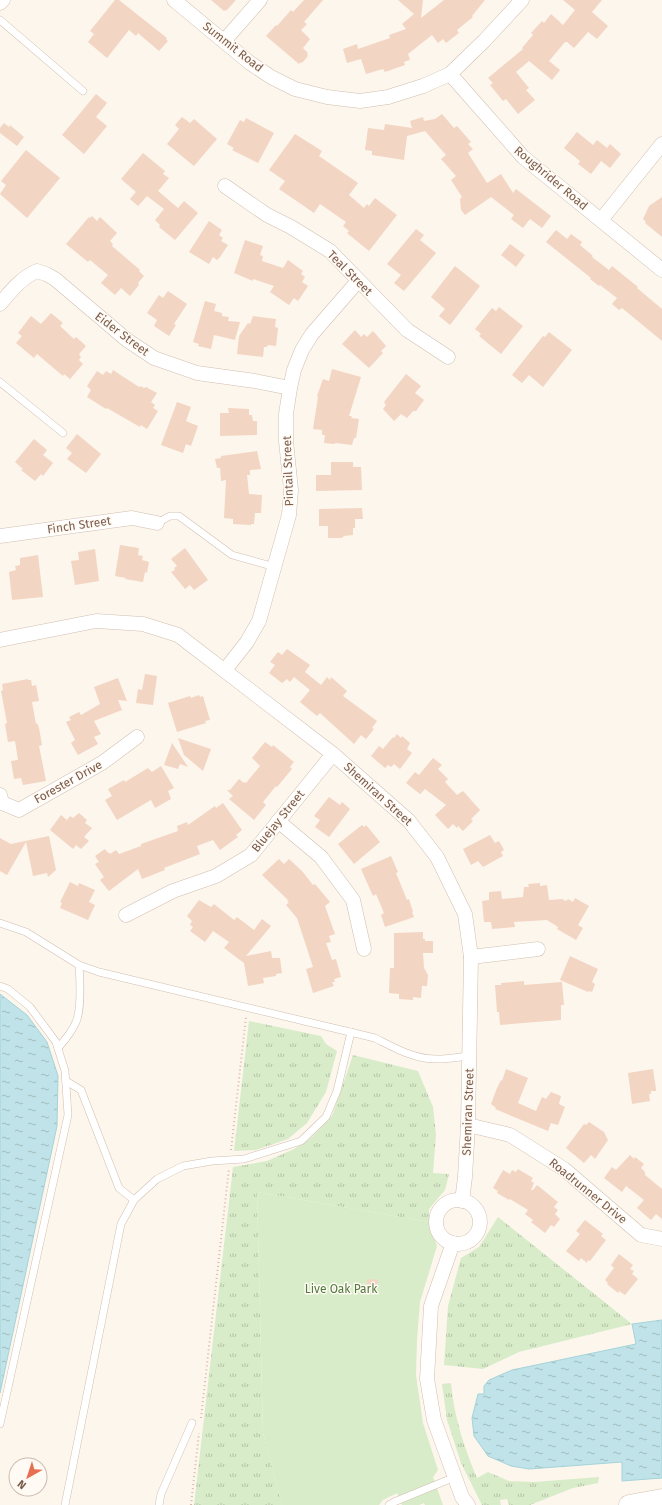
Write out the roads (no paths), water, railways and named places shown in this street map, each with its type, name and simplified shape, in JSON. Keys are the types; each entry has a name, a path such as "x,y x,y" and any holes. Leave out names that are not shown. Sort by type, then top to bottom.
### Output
{"main road":[{"path":"629,1505 662,1499"}],"street":[{"path":"0,3 3,0"},
{"name":"Summit Road","path":"174,0 250,63 271,77 295,89 327,97 360,101 388,97 423,86 450,74 484,41 522,0"},
{"path":"224,41 260,0"},
{"name":"Roughrider Road","path":"450,74 523,157 662,270"},
{"path":"601,220 662,144"},
{"name":"Teal Street","path":"225,186 267,215 291,227 330,251 407,330 448,357"},
{"name":"Eider Street","path":"0,304 26,276 36,271 55,279 127,340 154,358 197,373 255,381 290,388"},
{"name":"Pintail Street","path":"225,670 247,642 259,621 289,515 291,490 286,441 286,414 294,370 302,350 312,334 358,281"},
{"name":"Finch Street","path":"0,536 132,518 158,523"},
{"name":"Shemiran Street","path":"0,640 96,621 143,624 178,635 333,754 409,821 437,857 465,914 471,957 468,1125 462,1201"},
{"name":"Forester Drive","path":"0,795 2,803 19,810 102,763 136,737"},
{"name":"Bluejay Street","path":"126,914 173,890 216,876 251,855 333,754"},
{"path":"278,821 321,857 353,900 364,949"},
{"path":"471,957 538,949"},
{"name":"Roadrunner Drive","path":"468,1125 510,1135 564,1169 641,1235 662,1239"},
{"path":"462,1201 472,1205 477,1210 480,1225 474,1238 468,1242 460,1244 453,1243 442,1236 436,1224 437,1217 444,1205 450,1202 462,1201"},
{"path":"453,1243 431,1306 427,1379 434,1420 462,1497 468,1505"}],"lane":[{"path":"0,20 83,91"},
{"path":"0,382 63,434"},
{"path":"158,523 170,516 179,516 232,555 275,568"},
{"path":"0,922 26,932 79,965 99,972 375,1038 404,1053 420,1058 439,1060 470,1056"},
{"path":"58,1048 68,1036 76,1020 80,995 79,965"},
{"path":"0,986 8,989 30,1007 56,1042 65,1071 68,1115 0,1424"},
{"path":"65,1505 120,1224 134,1200 157,1178 183,1166 212,1161 244,1159 301,1141 326,1117 337,1091 351,1032"},
{"path":"66,1082 81,1090 119,1188 134,1200"},
{"path":"158,1505 161,1494 192,1423"},
{"path":"389,1505 455,1477"}],"water":[{"path":"0,994 27,1015 47,1042 58,1076 57,1126 0,1393"},
{"path":"662,1320 662,1478 622,1481 622,1462 529,1469 511,1466 488,1456 474,1436 472,1418 478,1394 484,1394 484,1386 489,1380 512,1370 636,1344 632,1324"}],"park label":[{"name":"Live Oak Park","path":"341,1289"}]}
